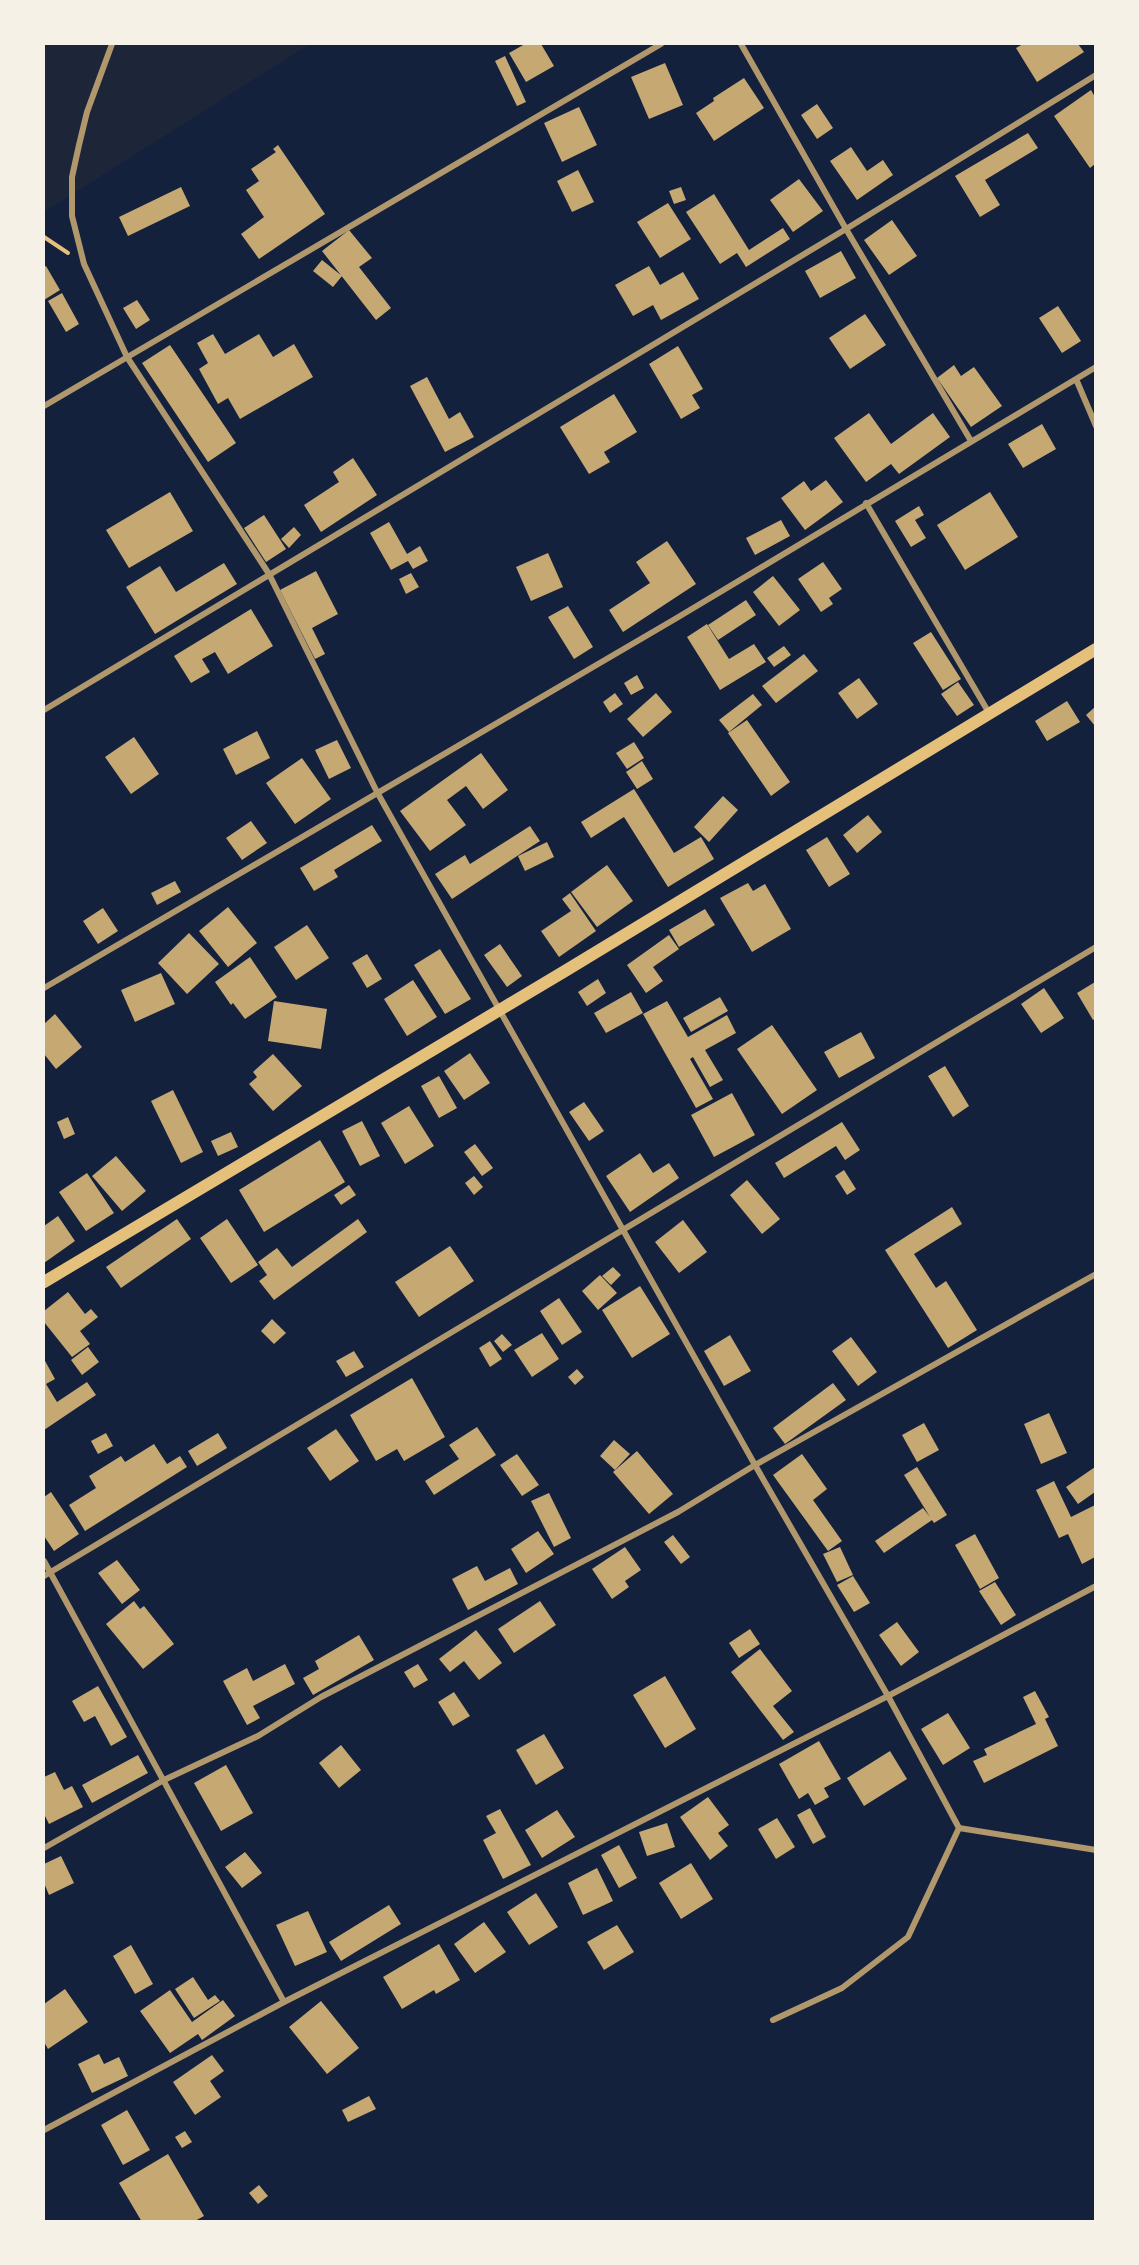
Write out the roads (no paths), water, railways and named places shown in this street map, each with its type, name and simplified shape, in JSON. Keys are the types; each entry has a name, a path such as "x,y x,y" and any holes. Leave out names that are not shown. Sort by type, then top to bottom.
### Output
{"main road":[{"path":"44,1282 500,1010 1095,649"}],"street":[{"path":"112,44 87,112 72,177 72,216 84,264 127,357 269,574 377,792 755,1465 888,1696 959,1828"},
{"path":"44,406 661,44"},
{"path":"741,44 846,229 971,441"},
{"path":"44,710 846,229 1095,75"},
{"path":"44,988 675,619 1095,367"},
{"path":"1076,380 1095,426"},
{"path":"867,503 989,713"},
{"path":"47,1574 1095,947"},
{"path":"44,1848 164,1780 258,1736 321,1697 678,1512 755,1465 1095,1274"},
{"path":"44,1560 47,1574 164,1780 284,2001"},
{"path":"44,2130 284,2001 888,1696 1095,1586"},
{"path":"959,1828 1095,1850"},
{"path":"773,2020 842,1988 908,1937 959,1828"}]}
